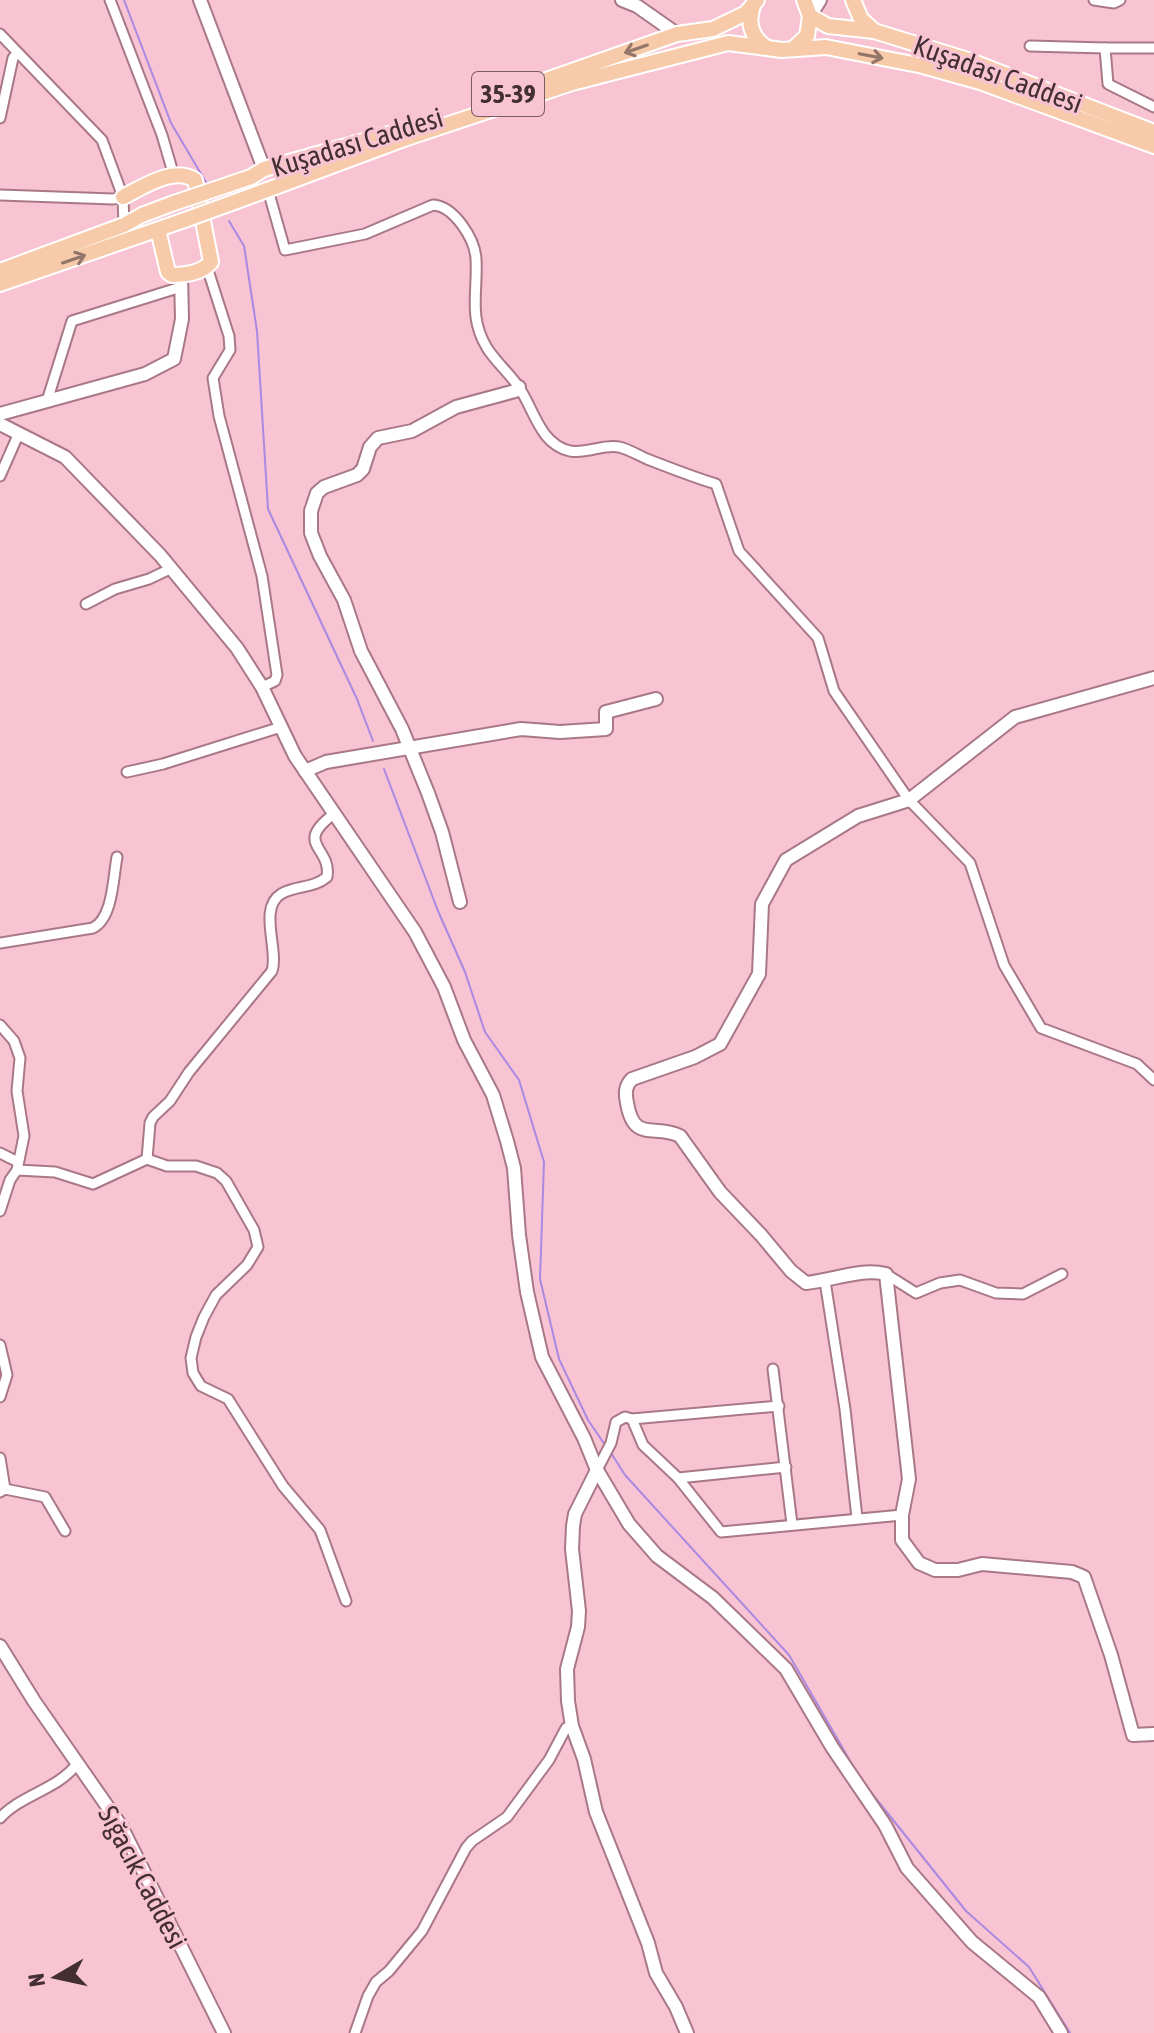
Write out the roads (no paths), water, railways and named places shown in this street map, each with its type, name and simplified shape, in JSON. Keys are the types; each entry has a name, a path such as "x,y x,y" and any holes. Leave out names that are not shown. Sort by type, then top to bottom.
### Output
{"main road":[{"path":"794,48 807,36 810,16 804,0"},
{"path":"853,0 861,19 874,31"},
{"path":"755,3 750,21 752,33 767,47"},
{"name":"Kuşadası Caddesi","path":"0,271 258,173 408,129 677,34 713,29 735,19 755,3"},
{"name":"Kuşadası Caddesi","path":"810,16 828,26 874,31 968,60 1154,132"},
{"name":"Kuşadası Caddesi","path":"0,284 264,192 404,139 572,83 728,43 782,50 826,47 923,66 980,82 1154,146"},
{"path":"123,197 159,179 188,176 195,180 211,262 181,281 168,272 158,230"}],"street":[{"path":"110,0 162,135 174,176"},
{"path":"200,0 258,173"},
{"path":"622,0 637,6 677,34"},
{"path":"810,16 820,0"},
{"path":"1094,0 1114,3 1120,0"},
{"path":"0,34 102,140 123,197 124,225"},
{"path":"1030,46 1154,48"},
{"path":"1105,48 1108,84 1154,107"},
{"path":"1,114 13,58 17,53"},
{"path":"264,192 285,250 365,234 423,207 439,205 455,217 476,258 474,311 481,336 494,358 519,387 542,431 568,451 588,452 617,446 716,484 739,551 818,638 834,691 909,800 970,863 1004,965 1041,1028 1137,1064 1154,1080"},
{"path":"0,195 123,197"},
{"path":"123,197 142,215"},
{"path":"207,267 229,336 230,350 213,378 219,416 262,576 277,675 275,681 262,687"},
{"path":"0,414 145,374 174,359 182,319 181,281 72,321 47,401"},
{"path":"460,902 442,832 402,729 356,640 344,600 320,556 311,533 311,511 313,501 324,487 357,475 363,469 370,447 378,438 412,431 456,407 515,391 519,387"},
{"path":"0,424 65,457 170,569 237,648 262,687 305,771 415,932 444,987 464,1040 493,1095 514,1168 527,1292 542,1357 597,1470 629,1524 657,1556 713,1598 786,1669 832,1747 885,1825 907,1868 972,1942 1039,1997 1061,2033"},
{"path":"0,476 19,433"},
{"path":"86,604 115,589 170,569"},
{"path":"1062,1274 1023,1294 996,1293 960,1280 940,1283 916,1293 886,1274 869,1270 806,1283 791,1271 720,1192 680,1136 672,1132 643,1130 635,1125 627,1106 627,1084 645,1072 695,1057 720,1044 759,974 762,904 786,860 858,816 909,800 1015,717 1154,678"},
{"path":"305,771 326,762 521,729 560,732 606,729 606,712 656,699"},
{"path":"127,772 163,764 281,727"},
{"path":"147,1159 153,1117 170,1101 189,1072 272,971 275,954 269,919 276,898 283,892 319,884 327,877 327,866 314,838 321,823 335,813"},
{"path":"0,943 93,928 101,924 106,914 117,857"},
{"path":"0,1025 14,1041 20,1058 17,1091 24,1136 17,1166 0,1211"},
{"path":"0,1153 17,1166 55,1172 93,1184 147,1159 167,1166 196,1166 217,1173 226,1181 254,1230 257,1253 216,1295 204,1317 193,1348 193,1373 201,1386 228,1399 283,1486 320,1530 346,1601"},
{"path":"886,1274 909,1479 902,1515 902,1540 919,1563 935,1570 958,1570 982,1564 1072,1572 1084,1577 1111,1655 1133,1735 1154,1734"},
{"path":"825,1281 845,1409 857,1518"},
{"path":"0,1345 7,1375 0,1397"},
{"path":"773,1369 792,1524"},
{"path":"687,2033 656,1973 648,1943 596,1812 584,1759 572,1726 567,1669 579,1611 572,1549 573,1526 575,1514 611,1443 616,1422 625,1417 632,1419 779,1406"},
{"path":"632,1419 643,1445 678,1478 721,1532 902,1515"},
{"path":"0,1458 3,1490 45,1497 65,1531"},
{"path":"678,1478 786,1467"},
{"name":"Sığacık Caddesi","path":"0,1646 121,1826 224,2033"},
{"path":"355,2033 376,1982 422,1931 466,1848 507,1817 549,1760 566,1728 572,1726"},
{"path":"0,1818 11,1805 68,1776 77,1764"}],"waterway":[{"path":"124,0 171,123 207,184"},
{"path":"229,221 244,246 257,331 268,509 357,699 373,741"},
{"path":"384,769 438,911 465,972 485,1032 519,1080 544,1162 540,1279 559,1359 588,1420 605,1445"},
{"path":"611,1453 625,1475 789,1655 857,1773"},
{"path":"865,1785 966,1911 1029,1967 1070,2033"}]}
